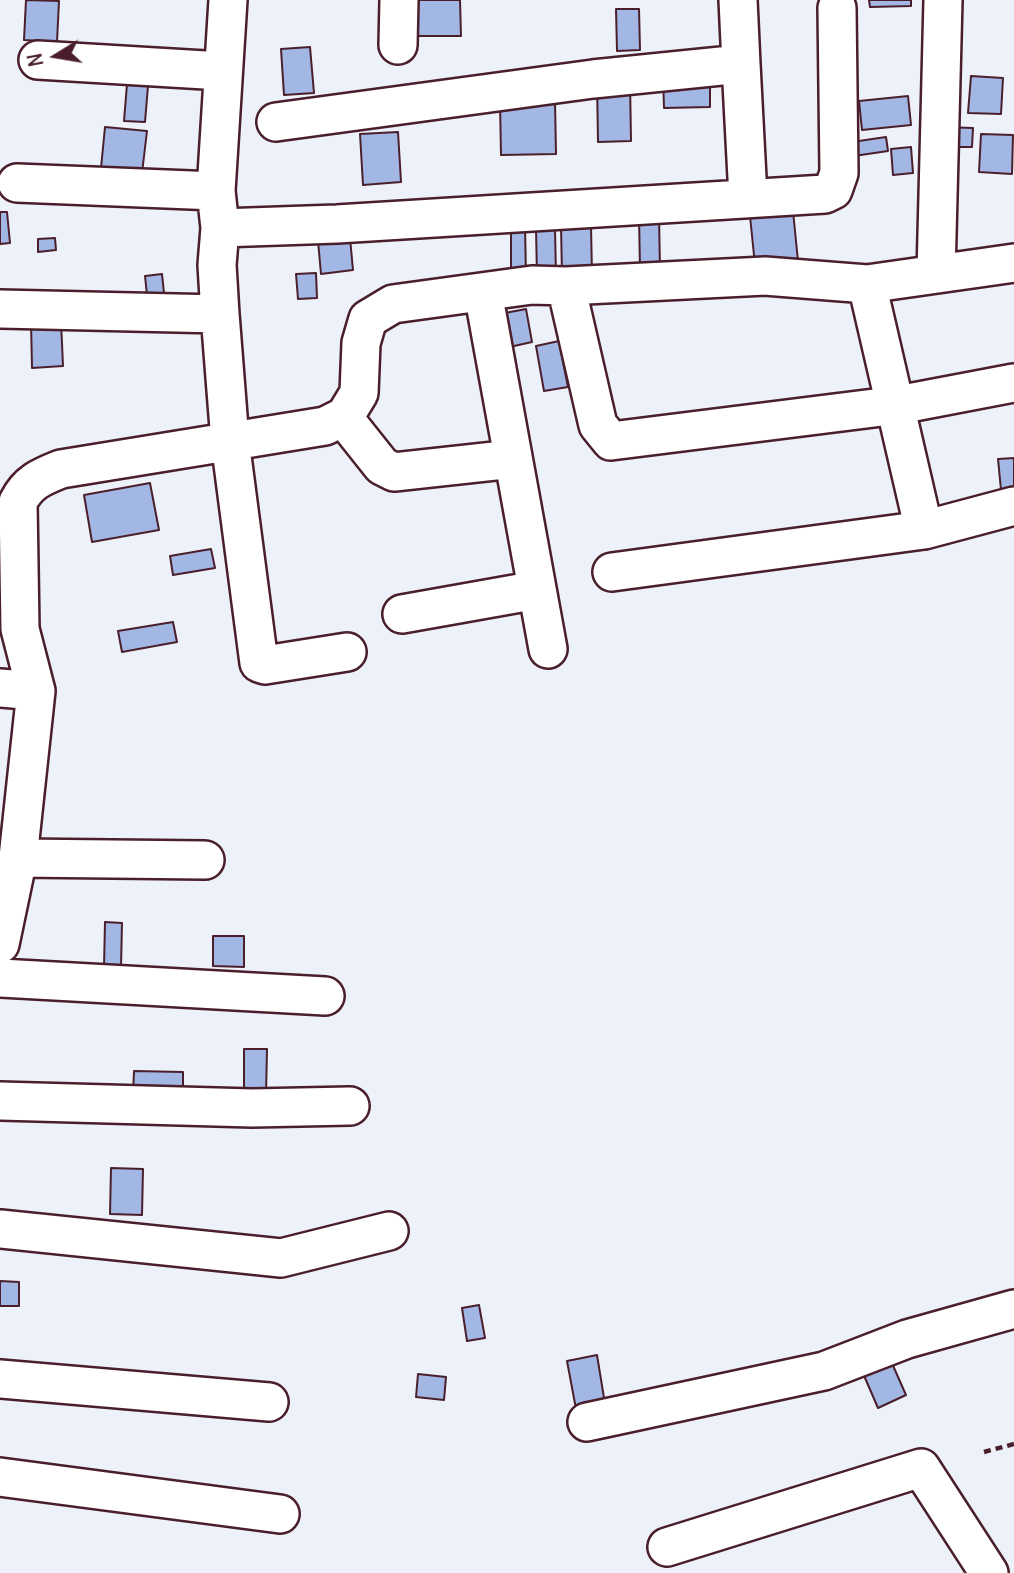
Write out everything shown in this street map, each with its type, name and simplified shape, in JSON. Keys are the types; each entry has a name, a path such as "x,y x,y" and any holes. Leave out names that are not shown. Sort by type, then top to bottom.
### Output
{"street":[{"path":"228,0 216,191 220,228 217,265 230,441 259,663 265,665 347,652"},
{"path":"398,45 399,0"},
{"path":"738,0 748,197"},
{"path":"936,274 943,0"},
{"path":"220,228 337,224 825,194 833,190 837,183 838,8"},
{"path":"38,61 222,71"},
{"path":"276,122 593,79 741,64"},
{"path":"17,183 216,191"},
{"path":"0,944 18,858 18,502 26,487 61,470 325,426 344,417 359,393 360,343 368,320 393,304 532,285 566,286 765,276 867,284 1014,264"},
{"path":"867,284 898,405 924,530"},
{"path":"566,286 598,425 611,441 898,405 1014,383"},
{"path":"483,292 548,649"},
{"path":"0,309 220,314"},
{"path":"344,417 382,466 394,472 513,459"},
{"path":"612,572 924,530 1014,506"},
{"path":"402,614 537,590"},
{"path":"18,858 205,860"},
{"path":"0,978 325,996"},
{"path":"0,1101 252,1108 350,1106"},
{"path":"0,1229 281,1258 389,1231"},
{"path":"587,1422 824,1371 907,1339 1014,1309"},
{"path":"0,1379 269,1402"},
{"path":"667,1547 921,1468 989,1573"},
{"path":"0,1478 280,1514"}],"path":[{"path":"984,1452 1014,1444"}],"building":[{"path":"26,0 59,1 57,42 24,40"},
{"path":"405,0 460,0 461,36 406,36"},
{"path":"869,0 911,0 911,6 870,7"},
{"path":"616,9 639,9 640,50 617,51"},
{"path":"310,47 314,93 284,95 281,49"},
{"path":"663,76 710,76 710,107 664,108"},
{"path":"971,76 1003,78 1001,114 968,113"},
{"path":"630,80 631,141 598,142 597,81"},
{"path":"127,84 148,86 145,122 124,121"},
{"path":"908,96 911,125 862,130 859,101"},
{"path":"555,101 556,154 501,155 500,102"},
{"path":"105,127 147,131 142,173 101,168"},
{"path":"943,127 973,128 972,147 942,147"},
{"path":"398,132 401,182 363,185 360,134"},
{"path":"981,134 1013,135 1012,174 979,172"},
{"path":"886,137 888,151 854,156 852,142"},
{"path":"911,147 913,173 893,175 891,149"},
{"path":"793,211 798,261 755,265 750,216"},
{"path":"0,212 7,212 10,243 0,244"},
{"path":"659,214 660,270 640,270 639,215"},
{"path":"525,225 526,277 511,277 511,226"},
{"path":"561,226 591,226 592,274 562,275"},
{"path":"536,228 555,228 556,277 537,277"},
{"path":"55,238 56,250 38,252 38,239"},
{"path":"350,238 353,270 321,274 318,241"},
{"path":"316,273 317,298 298,299 296,274"},
{"path":"162,274 164,293 147,295 145,276"},
{"path":"526,309 532,342 496,350 489,316"},
{"path":"61,321 63,366 32,368 31,322"},
{"path":"559,341 568,387 544,391 536,346"},
{"path":"1014,458 1014,489 1001,490 998,459"},
{"path":"150,483 159,530 92,542 84,495"},
{"path":"211,549 215,568 173,575 170,556"},
{"path":"173,622 177,642 122,652 118,631"},
{"path":"105,922 122,923 121,967 104,967"},
{"path":"213,936 244,936 244,967 213,966"},
{"path":"244,1049 267,1049 266,1095 244,1095"},
{"path":"134,1071 183,1072 183,1096 133,1094"},
{"path":"111,1168 143,1169 142,1215 110,1214"},
{"path":"0,1281 19,1282 19,1306 0,1306"},
{"path":"479,1305 485,1338 467,1341 462,1308"},
{"path":"887,1352 906,1395 878,1408 859,1364"},
{"path":"597,1355 605,1404 576,1409 567,1361"},
{"path":"418,1374 446,1377 444,1400 416,1397"}]}
